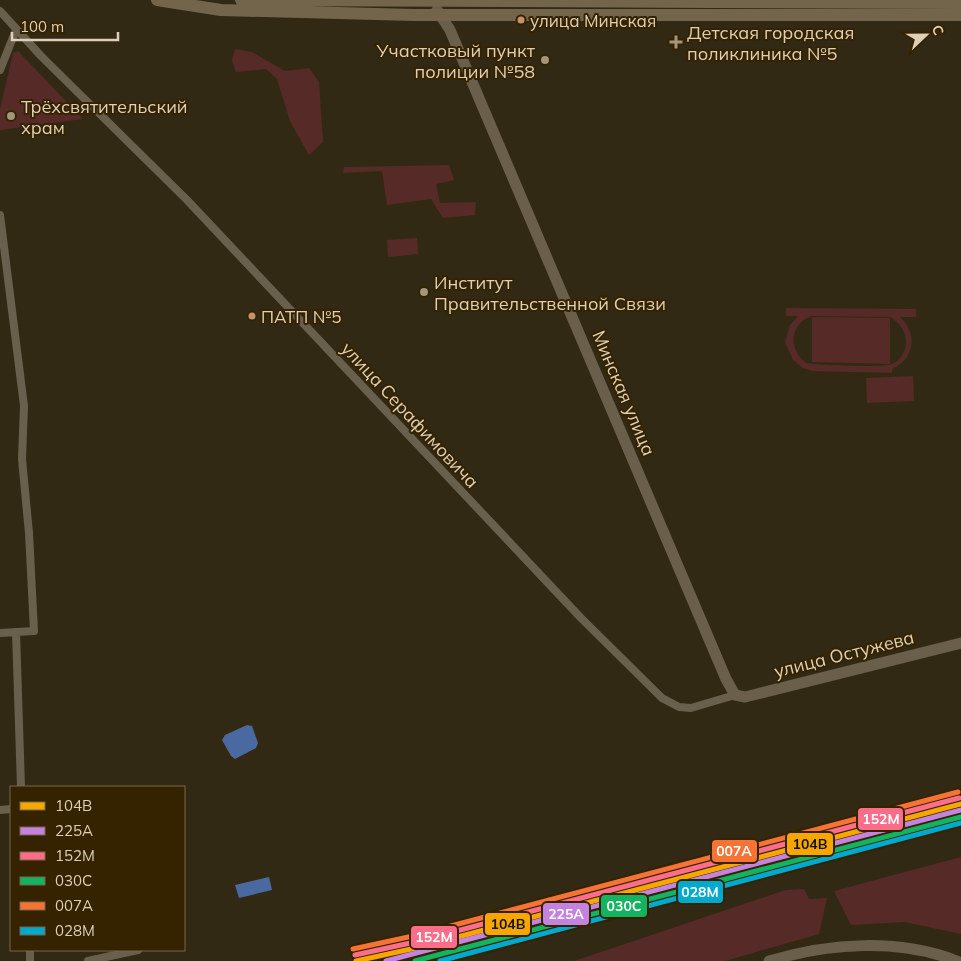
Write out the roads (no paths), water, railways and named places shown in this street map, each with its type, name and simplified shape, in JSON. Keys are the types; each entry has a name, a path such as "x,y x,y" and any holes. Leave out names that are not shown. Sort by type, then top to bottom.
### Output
{"main road":[{"path":"158,0 221,10 441,14 961,15"},
{"path":"242,0 961,3"}],"street":[{"name":"Минская улица","path":"425,1 441,14 450,30 726,679 735,695"},
{"name":"улица Серафимовича","path":"0,11 16,30 187,200 581,618 662,698 679,707 691,708 735,695"},
{"path":"0,70 16,30"},
{"path":"0,215 24,406 22,459 29,533 34,631 0,633"},
{"path":"16,632 22,786"},
{"name":"улица Остужева","path":"735,695 745,697 961,643"},
{"path":"769,961 815,950 875,946 908,948 957,961"},
{"path":"88,961 133,951"},
{"path":"948,958 961,959"}],"water":[{"path":"247,725 252,726 258,743 256,748 235,759 231,756 222,740 225,735"},
{"path":"269,877 272,890 239,898 235,885"}],"place":[{"name":"улица Минская","path":"521,20"},
{"name":"Детская городская поликлиника №5","path":"676,42"},
{"name":"Участковый пункт полиции №58","path":"545,60"},
{"name":"Трёхсвятительский храм","path":"11,116"},
{"name":"Институт Правительственной Связи","path":"424,292"},
{"name":"ПАТП №5","path":"252,316"}]}
